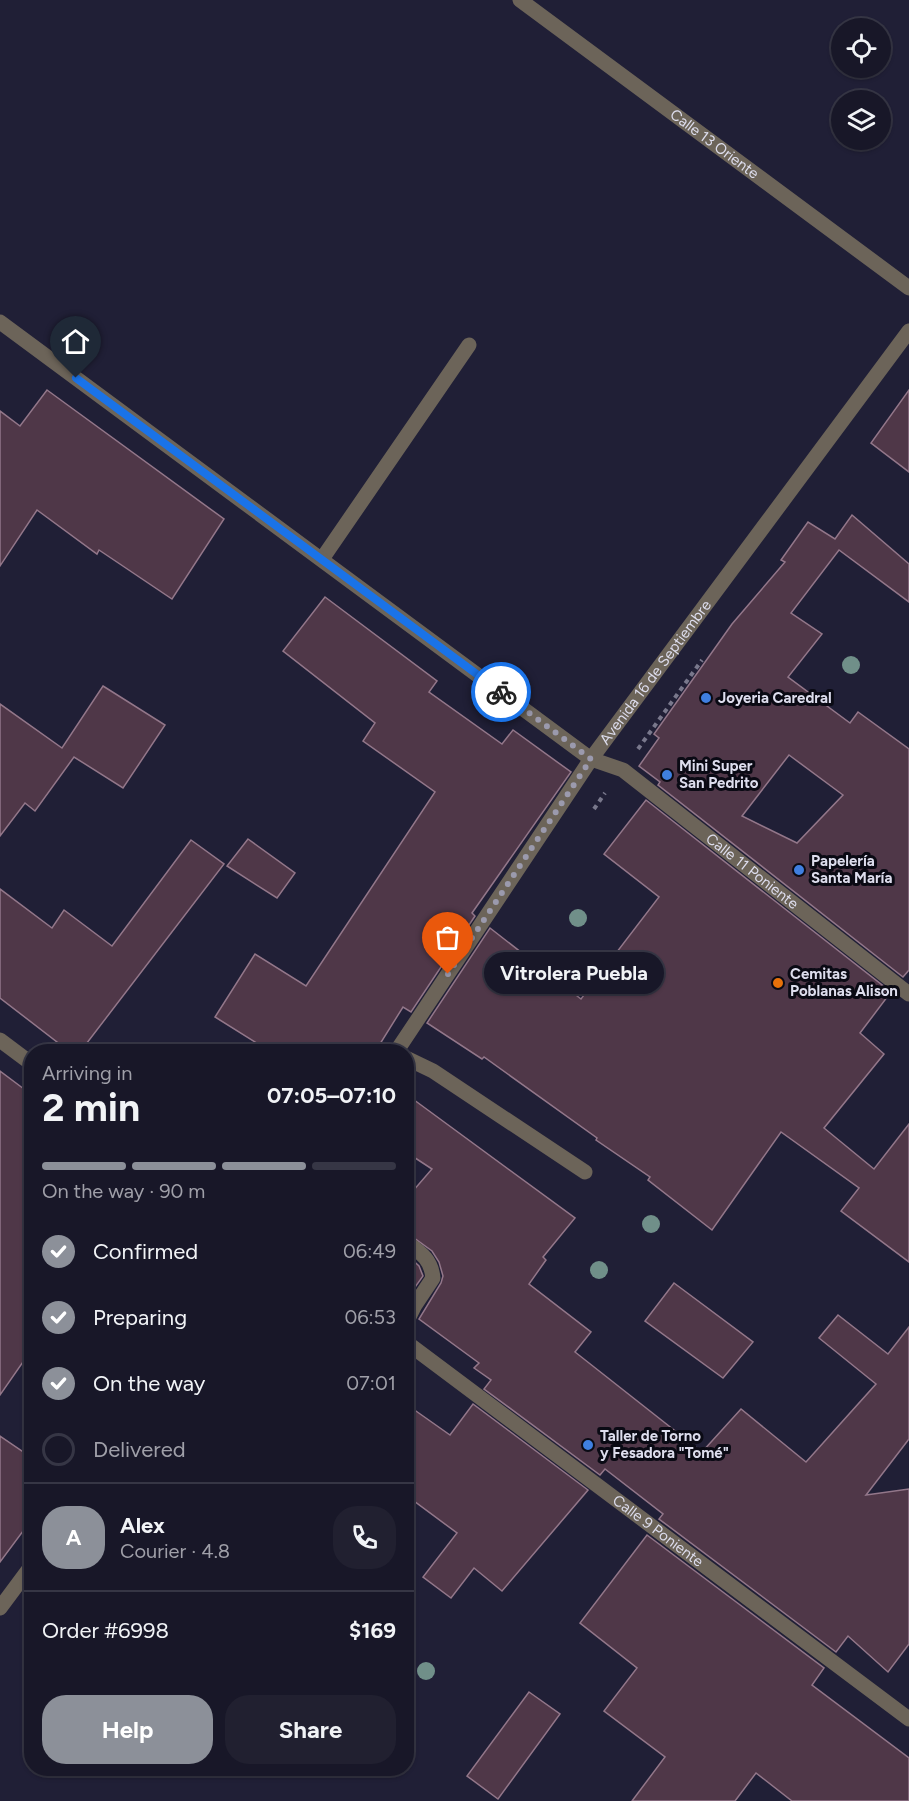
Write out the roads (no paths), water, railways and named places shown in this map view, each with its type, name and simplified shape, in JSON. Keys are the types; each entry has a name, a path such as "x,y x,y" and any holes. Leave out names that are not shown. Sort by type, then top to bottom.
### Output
{"street":[{"name":"Calle 13 Oriente","path":"519,0 909,288"},
{"name":"Calle 11 Poniente","path":"0,322 591,759 623,770 909,994"},
{"name":"Avenida 16 de Septiembre","path":"401,1044 591,759 909,331"},
{"path":"322,559 469,345"},
{"path":"0,1041 24,1058"},
{"path":"414,1063 433,1071 585,1172"},
{"path":"414,1248 432,1265 433,1278 414,1307"},
{"name":"Calle 9 Poniente","path":"414,1348 909,1719"},
{"path":"0,1608 24,1575"}],"place":[{"name":"Joyeria Caredral","path":"706,698"},
{"name":"Mini Super San Pedrito","path":"667,775"},
{"name":"Papelería Santa María","path":"799,870"},
{"name":"Vitrolera Puebla","path":"448,974"},
{"name":"Cemitas Poblanas Alison","path":"778,983"},
{"name":"Taller de Torno y Fesadora \"Tomé\"","path":"588,1445"}]}
